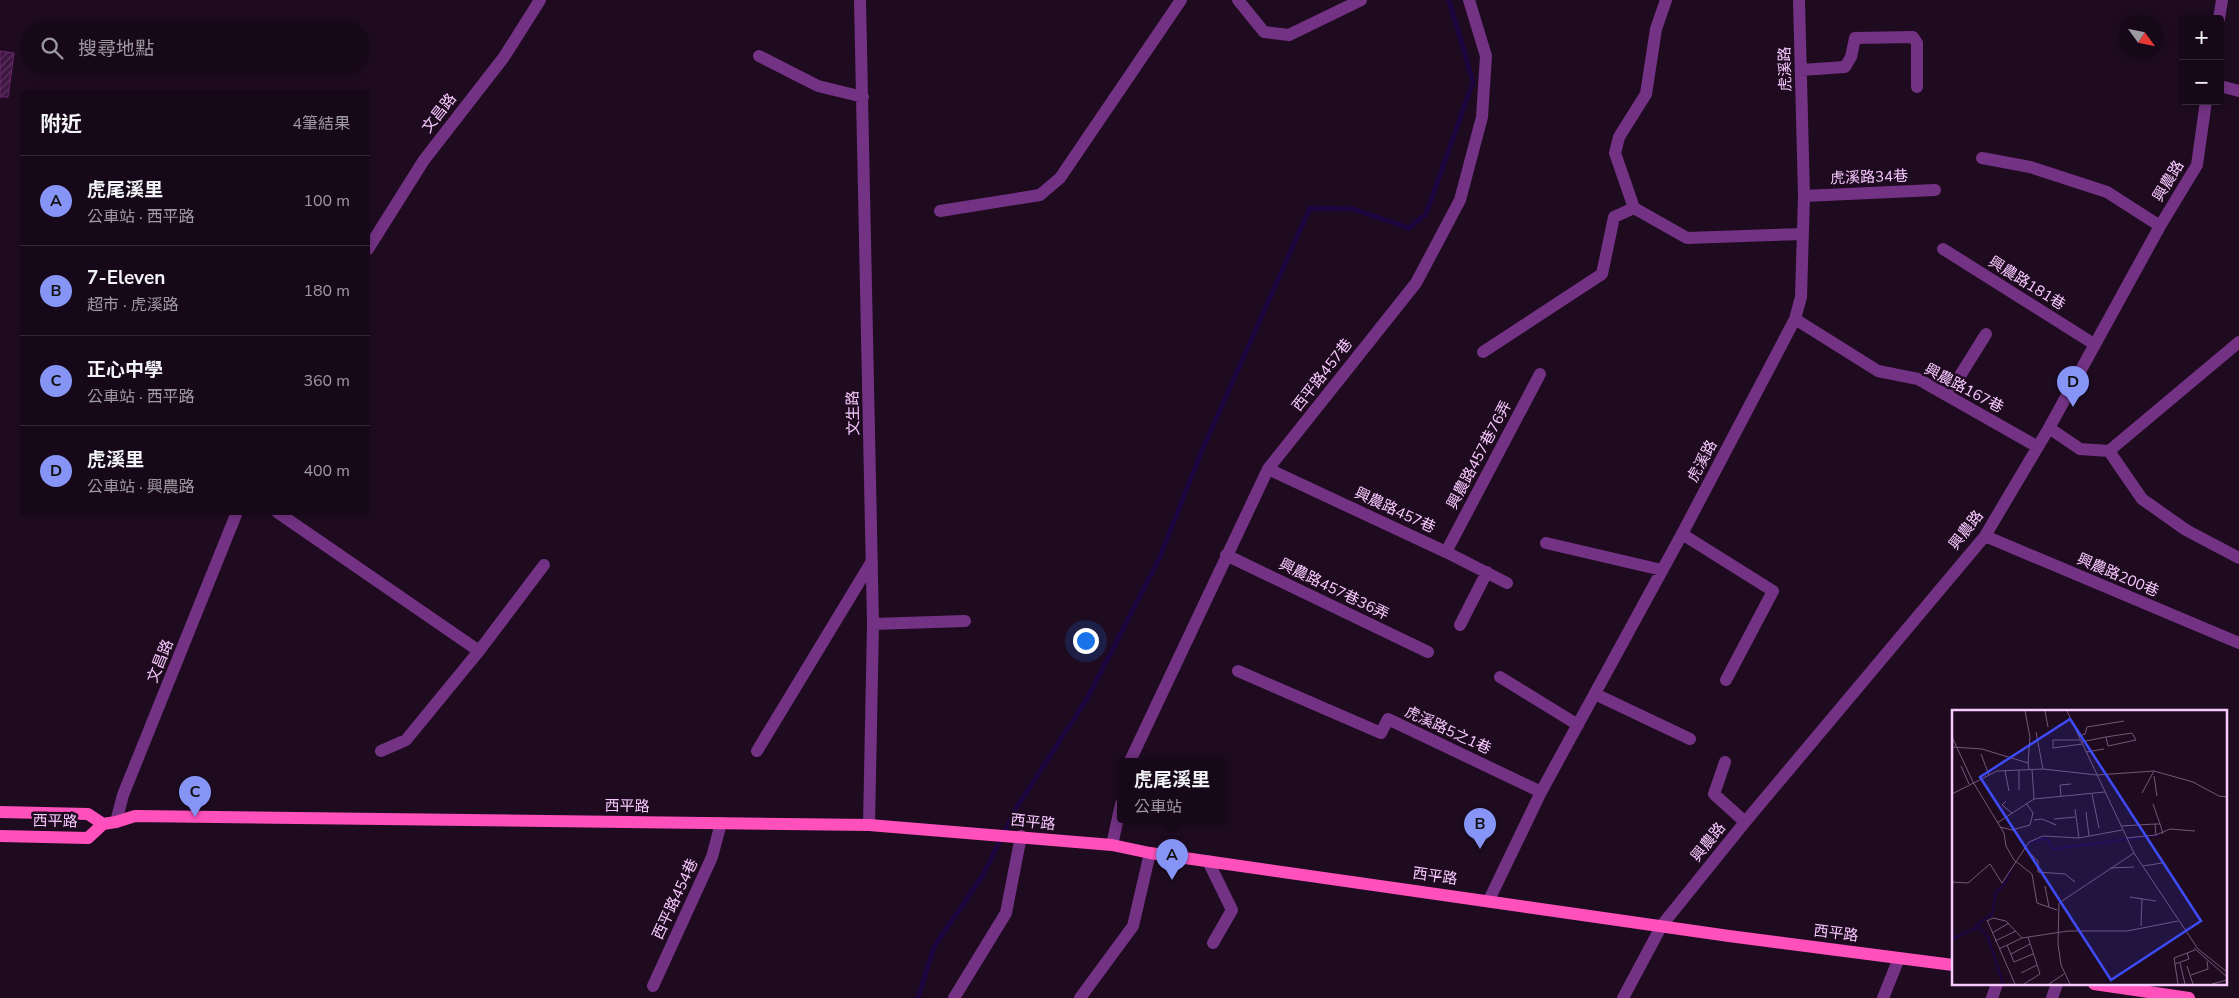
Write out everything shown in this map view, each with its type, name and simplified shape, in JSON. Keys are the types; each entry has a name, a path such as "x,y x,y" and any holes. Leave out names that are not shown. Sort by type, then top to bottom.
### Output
{"main road":[{"name":"西平路","path":"0,812 88,814 110,823"},
{"name":"西平路","path":"0,836 88,838 110,823 135,816 869,824 1112,845 1208,862 1952,965"},
{"path":"2108,986 2189,998"}],"street":[{"name":"文昌路","path":"370,246 424,160 504,58 540,0"},
{"name":"文生路","path":"860,0 873,624 869,824"},
{"path":"940,211 1040,195 1060,178 1181,0"},
{"path":"1238,0 1264,32 1289,35 1361,0"},
{"name":"西平路457巷","path":"1131,758 1268,469 1416,283 1460,200 1482,117 1486,56 1469,0"},
{"path":"1666,0 1656,29 1646,94 1619,137 1615,153 1634,208 1687,238 1802,234"},
{"name":"虎溪路","path":"1489,900 1541,792 1682,534 1795,319 1801,297 1804,196 1799,0"},
{"path":"2220,15 2222,0"},
{"path":"1801,70 1845,67 1851,57 1855,38 1913,37 1917,42 1917,87"},
{"path":"760,56 818,86 863,98"},
{"path":"2224,87 2239,91"},
{"name":"興農路","path":"1623,998 1662,925 1745,822 1985,536 2049,428 2160,226 2197,165 2205,105"},
{"path":"1982,158 2030,167 2107,192 2160,226"},
{"name":"虎溪路34巷","path":"1804,196 1935,190"},
{"path":"1483,352 1602,274 1614,217 1634,208"},
{"name":"興農路181巷","path":"1943,249 2094,344"},
{"name":"興農路167巷","path":"1795,319 1878,371 1918,379 2038,447"},
{"path":"1948,395 1986,334"},
{"path":"2049,428 2080,449 2109,451 2239,342"},
{"name":"興農路457巷76弄","path":"1446,552 1540,374"},
{"path":"2109,451 2142,499 2186,530 2239,558"},
{"name":"興農路457巷","path":"1268,469 1446,552 1507,583"},
{"name":"文昌路","path":"110,823 236,515"},
{"path":"280,515 479,651"},
{"path":"1682,534 1773,591 1726,680"},
{"name":"興農路200巷","path":"1985,536 2239,643"},
{"path":"1546,543 1662,570"},
{"name":"興農路457巷36弄","path":"1226,555 1428,652"},
{"path":"757,751 872,561"},
{"path":"381,751 406,740 479,651 544,565"},
{"path":"1460,625 1487,572"},
{"path":"873,624 965,621"},
{"name":"虎溪路5之1巷","path":"1238,671 1381,733 1388,719 1541,792"},
{"path":"1500,677 1578,725"},
{"path":"1595,694 1690,739"},
{"path":"1725,762 1714,794 1745,822"},
{"path":"1112,845 1117,822"},
{"name":"西平路454巷","path":"653,986 712,857 720,823"},
{"path":"954,998 1006,912 1021,836"},
{"path":"1080,998 1132,926 1150,853"},
{"path":"1208,862 1232,910 1213,943"},
{"path":"1882,998 1899,958"},
{"path":"1992,998 1996,986"}],"building":[{"path":"0,51 14,53 8,97 0,97"}],"waterway":[{"path":"918,998 934,947 983,875 1017,807 1088,697 1159,559 1201,453 1310,208 1353,209 1409,228 1426,214 1473,82 1449,0"}],"place":[{"name":"虎溪里","path":"2073,407"},
{"name":"正心中學","path":"195,817"},
{"name":"7-Eleven","path":"1480,849"},
{"name":"虎尾溪里","path":"1172,880"}]}
